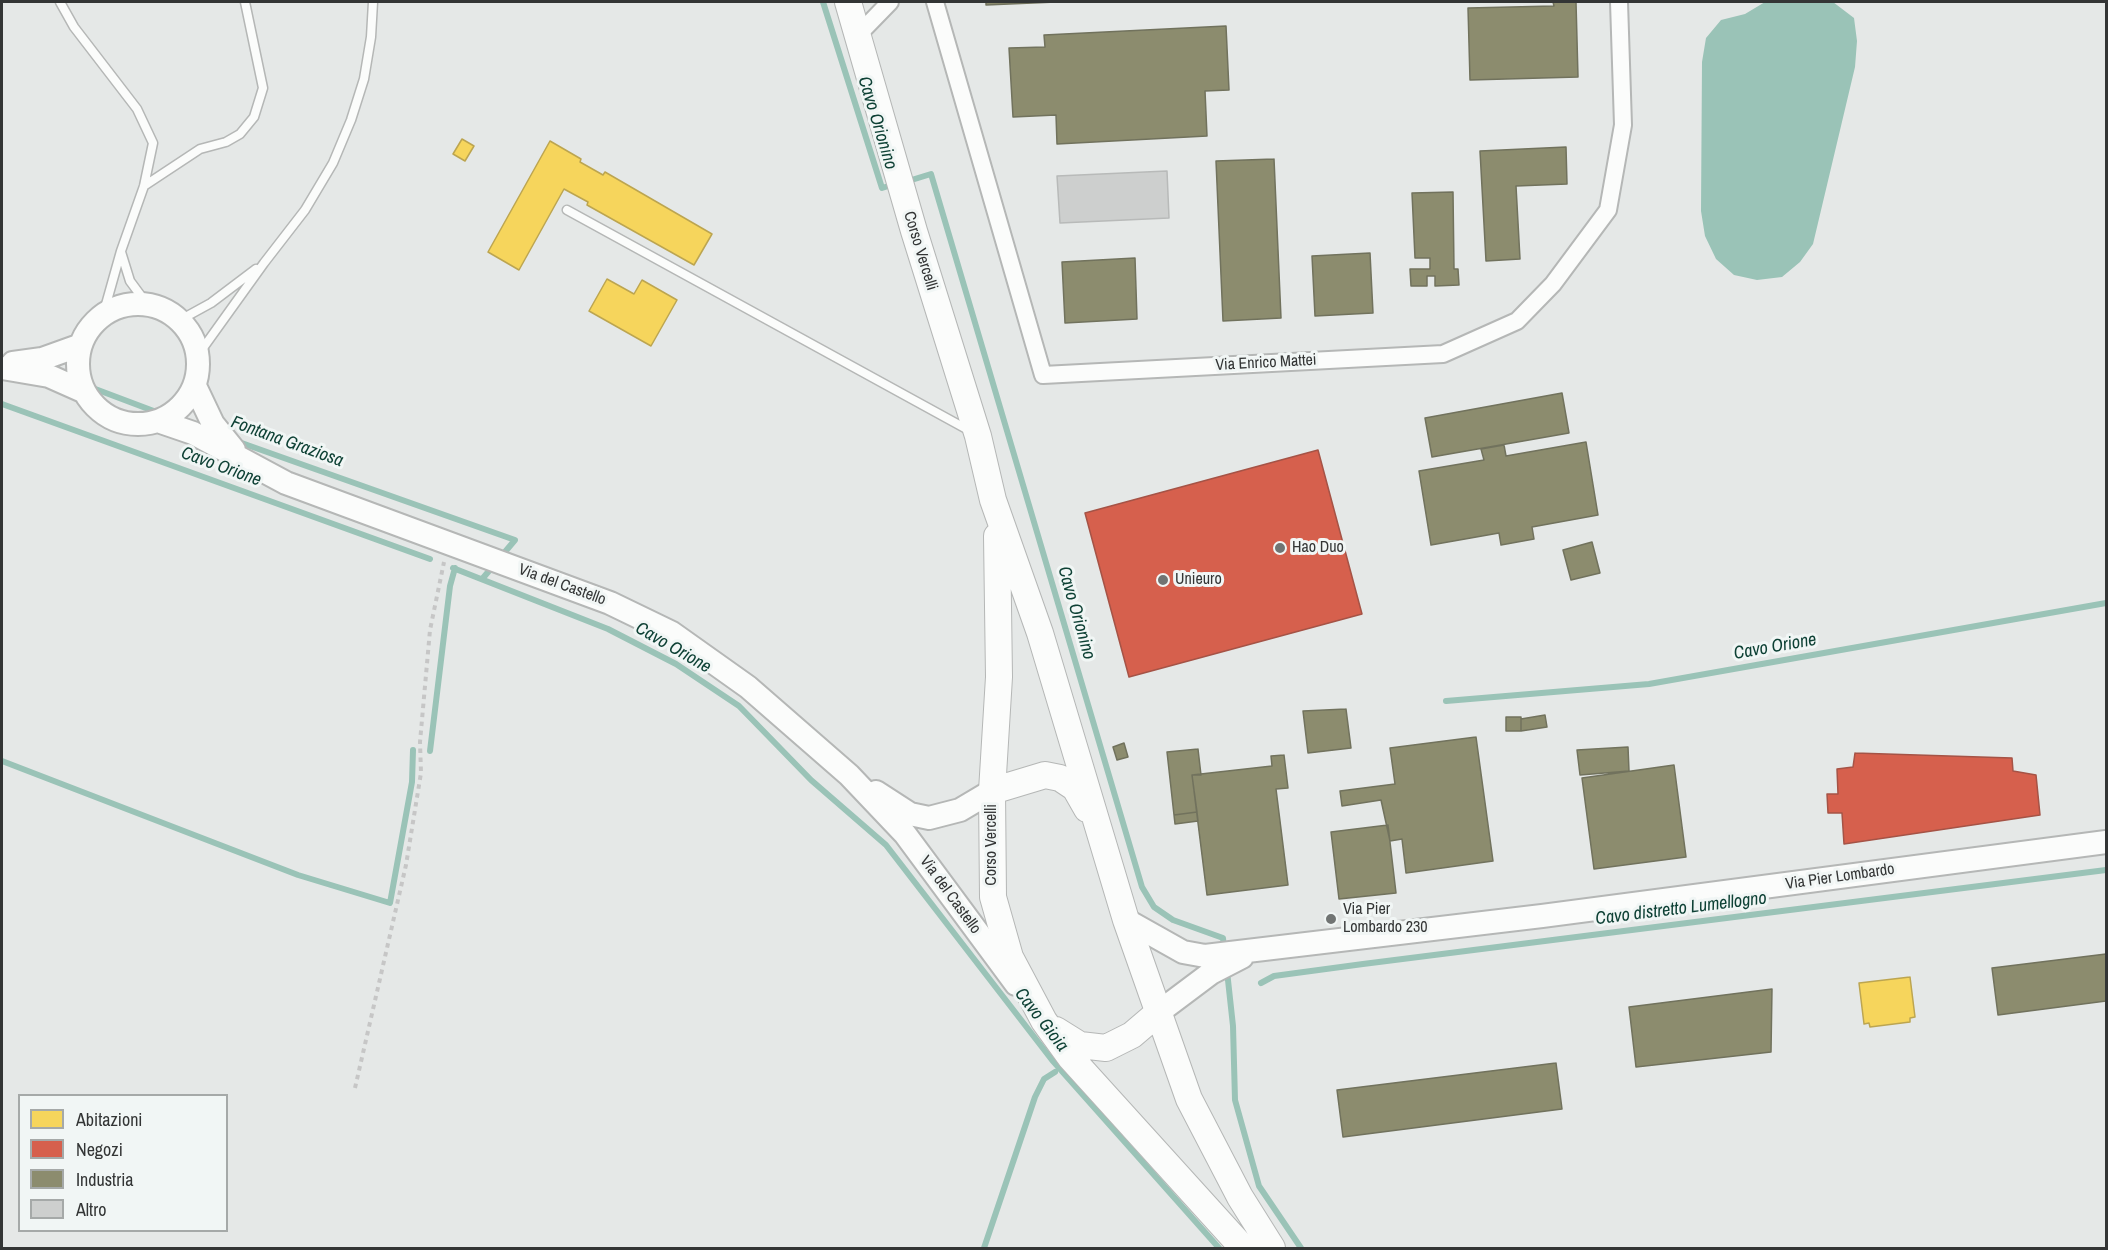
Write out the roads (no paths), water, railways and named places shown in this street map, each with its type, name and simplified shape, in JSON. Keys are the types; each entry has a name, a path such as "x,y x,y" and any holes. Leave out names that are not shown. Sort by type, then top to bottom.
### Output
{"main road":[{"name":"Corso Vercelli","path":"848,2 856,37 978,436 993,500 1040,633 1126,920 1189,1100 1239,1197 1272,1248"},
{"path":"132,304 147,304 165,310 180,320 192,336 198,356 199,371 195,386 186,401 174,413 158,421 141,424 116,420 95,406 85,392 78,361 81,345 90,328 103,315 132,304"},
{"path":"2,366 42,359 81,345"},
{"path":"2,366 49,376 85,392"},
{"path":"195,386 213,424 239,456"},
{"name":"Via del Castello","path":"158,421 193,434 239,456 286,483 610,603 672,633 748,687 849,775 904,834 1044,1021"},
{"name":"Corso Vercelli","path":"993,500 998,554 999,677 992,791 993,897 1010,957 1044,1021 1070,1057 1243,1248"},
{"name":"Via del Castello","path":"849,775 910,814 929,818 960,810 992,791"},
{"path":"992,791 1044,775 1060,778 1075,788 1100,830"},
{"name":"Via Pier Lombardo","path":"1126,920 1183,952 1231,958 2106,842"},
{"name":"Via Pier Lombardo","path":"1158,1012 1231,958"},
{"path":"1044,1021 1080,1045 1106,1048 1132,1035 1158,1012"}],"street":[{"path":"856,37 890,2"},
{"name":"Via Enrico Mattei","path":"934,2 1043,375 1443,354 1517,321 1553,284 1608,210 1623,125 1619,2"}],"lane":[{"path":"60,2 74,27 141,118 153,143 144,186 121,251 103,315"},
{"path":"144,186 200,149 226,142 240,134 254,117 263,88 245,2"},
{"path":"198,356 305,210 333,163 364,79 371,36 373,2"},
{"path":"567,210 978,436"},
{"path":"121,251 130,281 147,304"},
{"path":"180,320 211,303 264,263"}],"waterway":[{"name":"Cavo Orionino","path":"823,2 882,188 895,184"},
{"name":"Cavo Orionino","path":"905,182 931,174 1142,887 1154,907 1173,920 1223,938 1224,949"},
{"name":"Fontana Graziosa","path":"90,387 159,413"},
{"name":"Cavo Orione","path":"2,404 430,559"},
{"name":"Fontana Graziosa","path":"236,441 515,540 483,578"},
{"name":"Cavo Gioia","path":"453,568 608,629 676,664 739,706 811,780 886,845 1052,1060 1219,1248"},
{"path":"430,751 450,586 455,568"},
{"name":"Cavo Orione","path":"1446,701 1649,684 2106,603"},
{"path":"2,761 298,875 390,903 412,782 413,750"},
{"name":"Cavo distretto Lumellogno","path":"1261,983 1274,976 1363,964 2106,870"},
{"name":"Cavo Orionino","path":"1227,971 1233,1026 1235,1100 1259,1186 1301,1248"},
{"name":"Cavo distretto Lumellogno","path":"984,1248 1035,1097 1044,1079 1055,1072"}],"place":[{"name":"Hao Duo","path":"1280,548"},
{"name":"Unieuro","path":"1163,580"},
{"name":"Via Pier Lombardo 230","path":"1331,919"}]}
